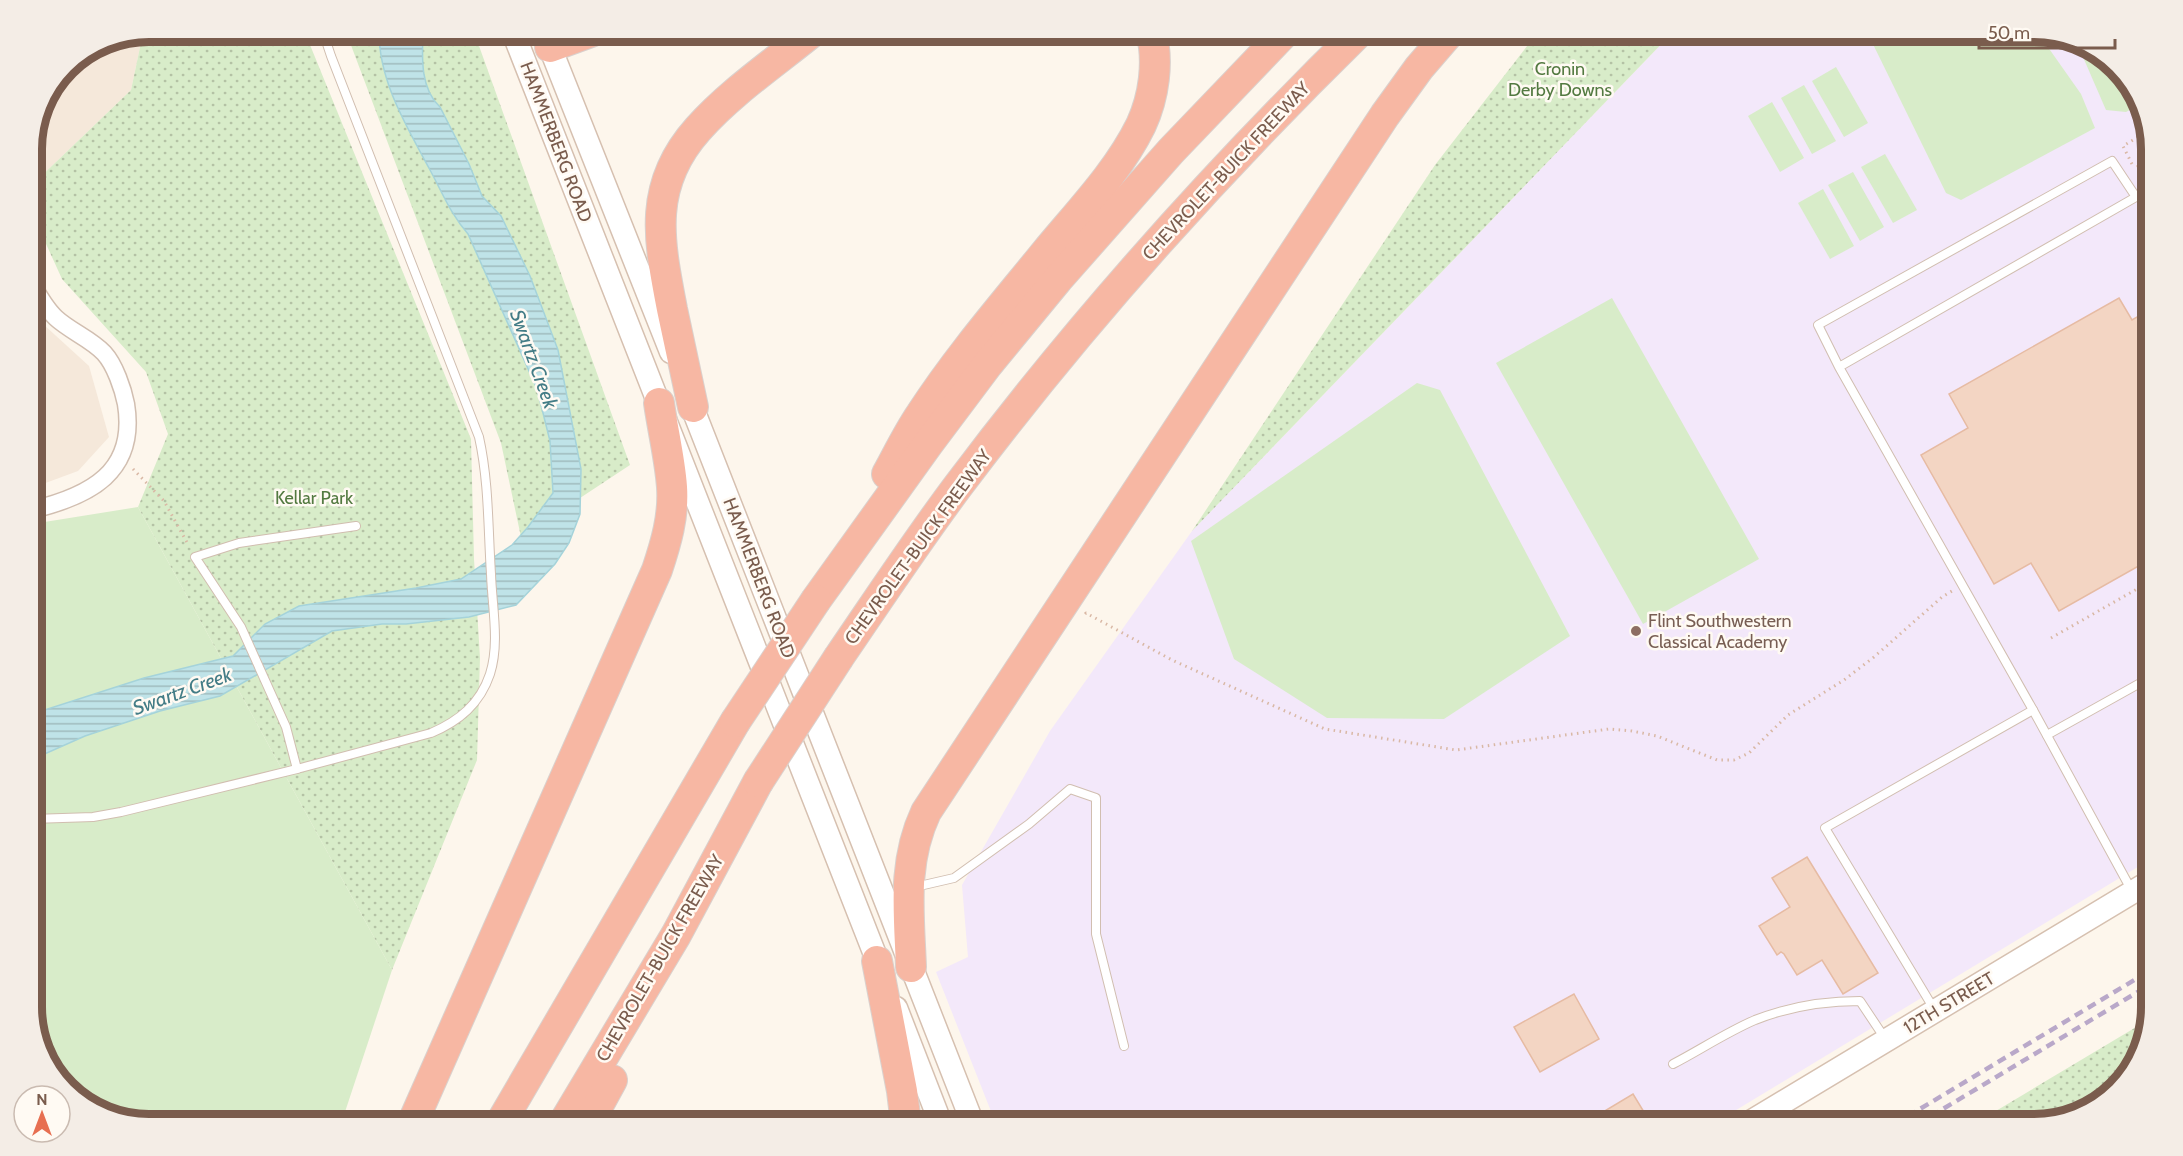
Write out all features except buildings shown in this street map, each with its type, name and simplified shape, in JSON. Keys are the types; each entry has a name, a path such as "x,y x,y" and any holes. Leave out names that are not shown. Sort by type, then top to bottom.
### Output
{"highway":[{"path":"693,407 662,260 660,218 667,181 675,161 698,129 728,100 800,42"},
{"path":"819,595 920,415 994,317 1102,184 1129,145 1141,124 1151,93 1155,61 1152,42"},
{"path":"506,1114 735,722 819,595 988,364 1058,279 1171,151 1275,42"},
{"name":"CHEVROLET-BUICK FREEWAY","path":"570,1114 676,935 758,782 839,657 958,486 1122,284 1292,98 1349,42"},
{"path":"912,967 909,888 912,848 917,831 937,793 1385,115 1419,68 1441,42"},
{"path":"417,1114 657,570 669,530 672,487 659,403"},
{"path":"594,1114 632,1041 676,935"},
{"path":"877,961 905,1114"}],"street":[{"name":"HAMMERBERG ROAD","path":"517,42 937,1114"},
{"path":"533,84 537,63 543,54 546,42"},
{"name":"HAMMERBERG ROAD","path":"548,42 969,1114"},
{"path":"42,298 56,317 105,354 123,388 128,418 126,464 73,498 42,507"},
{"name":"12TH STREET","path":"1765,1114 2141,888"}],"lane":[{"path":"42,819 93,817 121,812 431,733 448,726 475,703 490,673 493,658 493,618 485,472 479,437 326,42"},
{"path":"1839,367 2136,197 2112,161 1818,325 1839,367 2047,735 2141,885"},
{"path":"297,769 286,727 241,627 195,557 239,543 356,526"},
{"path":"2047,735 2141,683"},
{"path":"1935,1011 1825,828 2033,710"},
{"path":"909,888 954,878 1029,824 1070,789 1096,798 1096,934 1124,1047"},
{"path":"1673,1064 1755,1021 1806,1006 1843,1001 1860,1001 1886,1041"}],"path":[{"path":"2132,165 2123,146 2140,136"},
{"path":"126,464 164,501 195,557"},
{"path":"1080,623 1086,613 1172,660 1325,729 1456,750 1610,729 1632,730 1657,736 1718,760 1734,760 1749,753 1788,715 1844,680 1874,657 1942,597 1962,585"},
{"path":"2051,638 2141,588"}],"shaded area":[{"path":"141,42 131,90 42,175 42,142 46,121 53,102 73,73 108,50"},
{"name":"Flint Southwestern Classical Academy","path":"1663,42 2048,43 2075,50 2093,60 2114,79 2130,102 2141,142 2141,865 1730,1114 992,1114 936,972 968,957 962,885 1050,731 1192,531"},
{"path":"42,323 89,366 109,437 78,471 42,484"}],"green space":[{"name":"Kellar Park","path":"141,42 309,42 471,439 474,559 480,658 477,760 392,970 138,507 168,434 146,372 62,279 42,235 42,175 131,90"},
{"path":"350,42 478,42 630,465 521,537 501,443"},
{"name":"Cronin Derby Downs","path":"1530,42 1663,42 1192,531 1435,165"},
{"path":"1872,42 2040,42 2050,50 2081,94 2095,128 1961,200 1946,193"},
{"path":"2081,53 2093,60 2114,79 2132,108 2126,112 2106,110"},
{"path":"1836,67 1868,123 1844,137 1812,81"},
{"path":"1804,85 1836,141 1812,154 1781,98"},
{"path":"1772,102 1804,158 1780,172 1748,116"},
{"path":"1885,154 1917,210 1893,223 1861,167"},
{"path":"1853,172 1884,227 1860,241 1828,185"},
{"path":"1823,189 1854,246 1830,259 1798,203"},
{"path":"1612,298 1759,559 1643,624 1496,363"},
{"path":"1417,383 1440,390 1570,636 1444,719 1327,718 1234,659 1191,541"},
{"path":"138,507 392,970 344,1114 149,1114 108,1106 79,1087 60,1066 48,1041 42,1014 42,522"},
{"path":"2139,1025 2130,1054 2123,1066 2099,1092 2087,1100 2075,1106 2048,1113 1991,1114"}],"water":[{"name":"Swartz Creek","path":"380,42 422,42 424,72 433,100 440,107 469,164 482,196 501,216 530,276 558,350 581,469 580,514 569,543 555,564 516,605 469,617 406,624 382,624 332,631 220,696 160,711 85,736 42,755 42,711 144,678 233,656 265,624 299,606 461,579 512,545 553,493 550,441 537,389 468,234 447,203 396,104 380,51"}],"railway":[{"path":"1912,1114 2141,976"},
{"path":"1935,1114 2141,990"}],"place":[{"name":"Flint Southwestern Classical Academy","path":"1636,631"}]}
